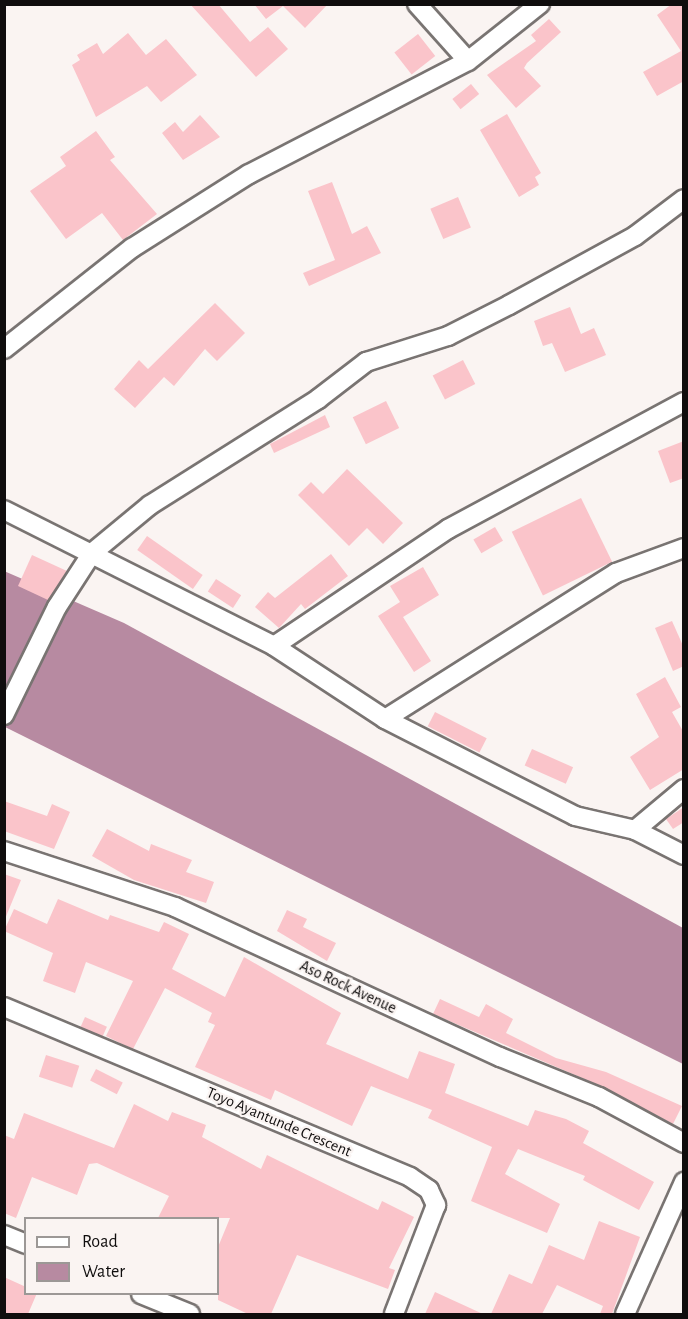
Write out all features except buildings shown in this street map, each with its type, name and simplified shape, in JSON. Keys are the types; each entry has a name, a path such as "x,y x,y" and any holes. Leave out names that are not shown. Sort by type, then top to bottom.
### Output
{"street":[{"path":"417,4 468,61"},
{"path":"4,349 132,248 249,174 468,61 540,4"},
{"path":"4,715 57,607 92,553 150,505 309,406 366,362 448,336 509,305 636,236 684,199"},
{"path":"274,646 448,529 684,402"},
{"path":"4,510 274,646 385,719 575,816 635,830 684,855"},
{"path":"385,719 607,579 684,548"},
{"path":"635,830 684,789"},
{"name":"Aso Rock Avenue","path":"4,851 175,907 500,1057 600,1097 684,1143"},
{"name":"Toyo Ayantunde Crescent","path":"4,1007 410,1177 429,1190 436,1205 394,1314"},
{"path":"625,1314 684,1182"},
{"path":"4,1235 24,1243"},
{"path":"146,1295 190,1314"}],"water":[{"path":"4,571 124,623 683,928 683,1064 5,727"}]}
